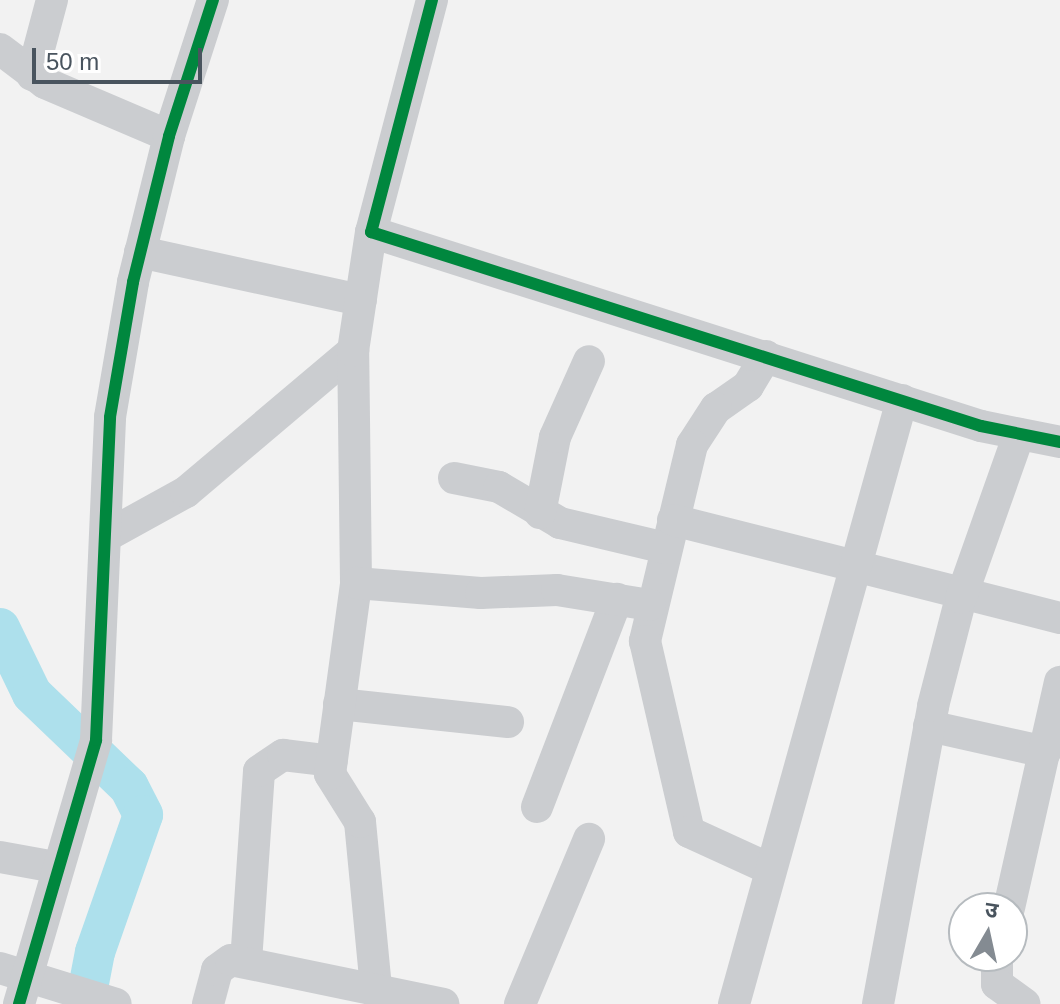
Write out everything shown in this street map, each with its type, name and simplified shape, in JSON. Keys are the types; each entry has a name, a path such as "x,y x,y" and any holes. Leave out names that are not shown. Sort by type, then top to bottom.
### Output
{"street":[{"path":"32,75 52,0"},
{"path":"114,1004 73,992 15,982 96,740 108,535 110,417 140,252 169,136 213,0"},
{"path":"376,988 360,822 356,809 331,784 356,583 353,351 371,232 432,0"},
{"path":"0,49 32,75 169,136"},
{"path":"371,232 902,400 1019,434 1060,442"},
{"path":"140,252 361,300"},
{"path":"108,535 186,492 353,351"},
{"path":"766,356 748,386 716,408 700,429 650,605 645,641 689,832 770,869"},
{"path":"540,513 555,437 589,361"},
{"path":"734,1004 902,400"},
{"path":"878,1004 929,726 963,594 1019,434"},
{"path":"454,478 499,487 540,513 579,529 670,534 855,564 1060,618"},
{"path":"356,583 481,593 557,590 650,605"},
{"path":"537,807 617,599"},
{"path":"1013,892 1052,735 1060,682"},
{"path":"339,704 508,722"},
{"path":"929,726 1052,735"},
{"path":"246,962 259,771 283,755 332,761"},
{"path":"520,1004 589,839"},
{"path":"0,857 55,867"},
{"path":"208,1004 221,963 246,962 444,1004"},
{"path":"997,972 997,984 1025,1004"}],"waterway":[{"path":"0,628 32,694 129,787 143,815 95,952 85,1004"}],"cycle path":[{"path":"19,1004 96,740 110,417 133,282 169,136 213,0"},
{"path":"432,0 371,232 981,426 1060,442"}]}
